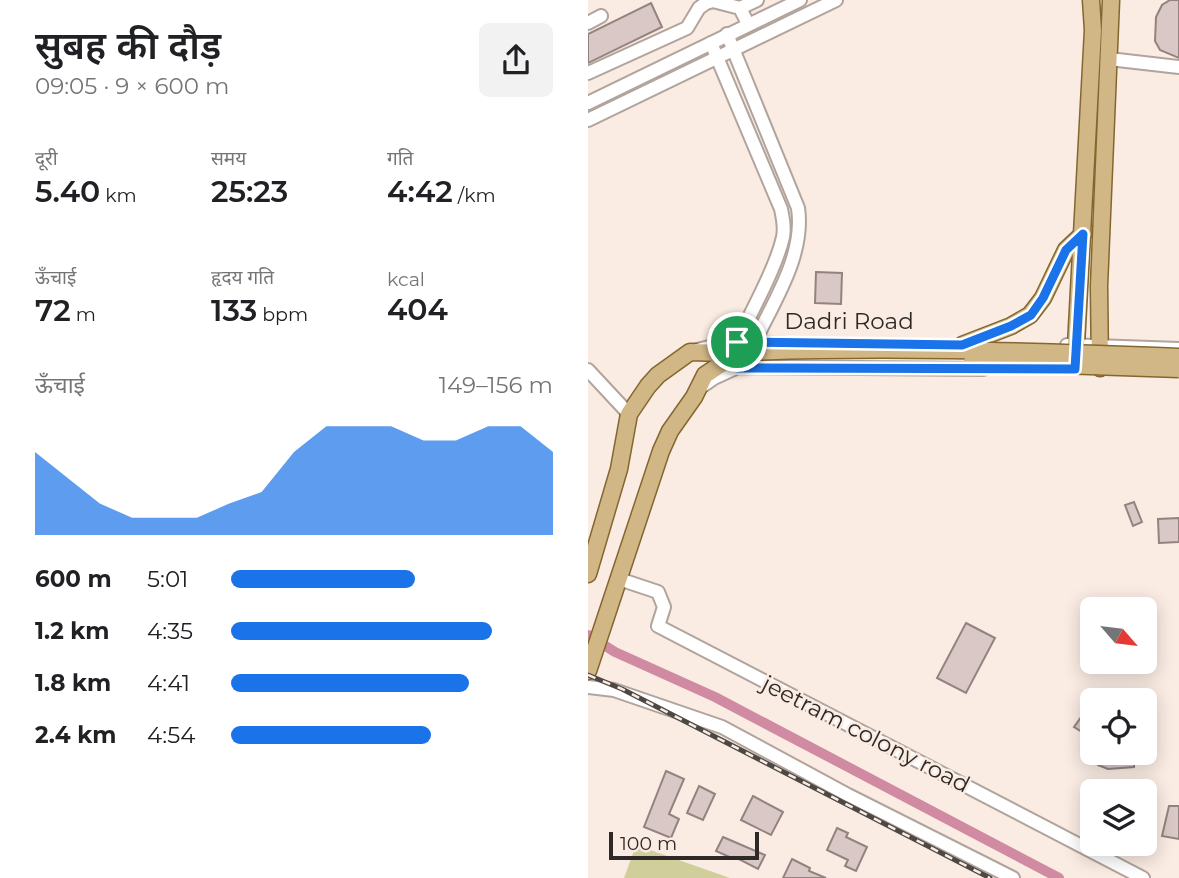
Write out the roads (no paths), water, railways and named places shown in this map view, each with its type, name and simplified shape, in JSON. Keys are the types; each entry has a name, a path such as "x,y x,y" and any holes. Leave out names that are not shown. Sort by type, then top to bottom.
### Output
{"main road":[{"path":"1075,369 1093,30 1091,0"},
{"path":"1100,370 1099,286 1111,0"},
{"path":"962,345 1011,326 1031,315 1043,298 1066,250 1083,234"},
{"path":"590,664 661,451 705,375 729,361 785,350 1179,357"},
{"path":"690,352 729,361 901,360 1179,372"},
{"name":"Dadri Road","path":"588,574 618,469 629,414 658,375 690,352"}],"street":[{"path":"588,73 687,28 705,1 740,8 757,0"},
{"path":"588,103 800,0"},
{"path":"588,120 836,0"},
{"path":"740,8 748,24"},
{"path":"588,23 601,16"},
{"path":"687,28 696,50"},
{"path":"727,34 798,208 801,225 788,273 754,343 755,368"},
{"path":"711,43 781,209 783,221 783,235 777,253 729,361"},
{"path":"1109,59 1179,67"},
{"name":"Dadri Road","path":"690,352 710,345 737,342 1099,345 1179,349"},
{"name":"Dadri Road","path":"729,361 755,368 1179,372"},
{"path":"588,370 629,414"},
{"name":"jeetram colony road","path":"619,579 659,592 664,607 658,626 1143,878"},
{"path":"588,687 614,690 722,727 848,795 1013,878"}],"waterway":[{"path":"588,635 615,652 715,697 1059,878"}],"railway":[{"path":"588,675 622,689 990,878"}]}
